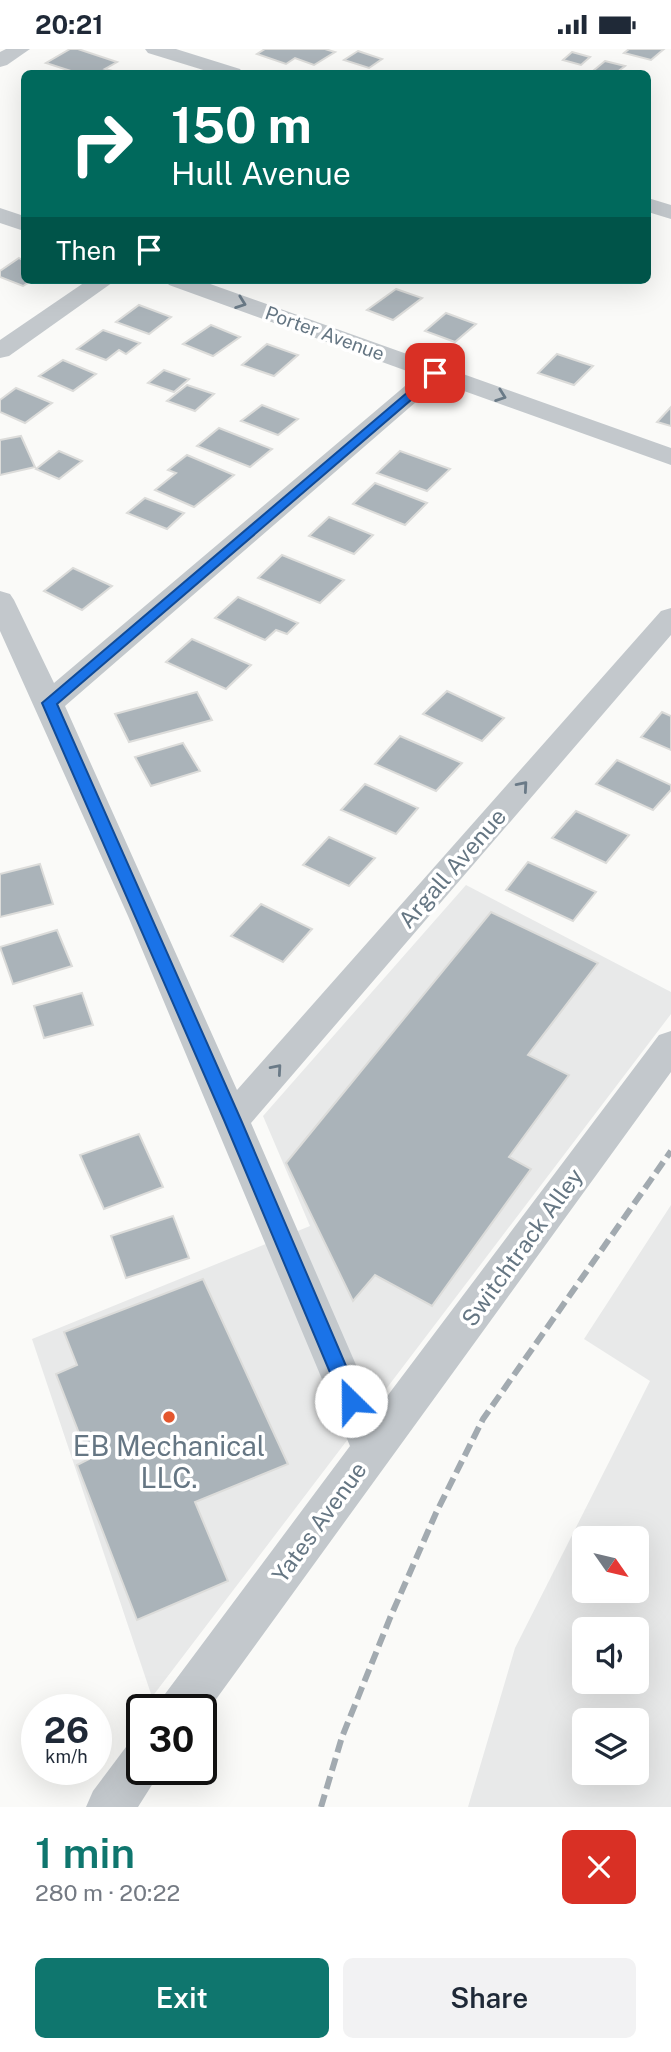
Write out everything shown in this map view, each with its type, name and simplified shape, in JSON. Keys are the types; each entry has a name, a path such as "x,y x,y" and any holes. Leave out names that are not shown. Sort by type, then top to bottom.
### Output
{"street":[{"path":"0,61 20,49"},
{"path":"155,49 223,70"},
{"path":"651,206 671,212"},
{"path":"0,215 21,223"},
{"path":"0,351 98,284"},
{"name":"Porter Avenue","path":"188,284 671,457"},
{"path":"49,703 435,373"},
{"name":"Yates Avenue","path":"0,600 49,703 232,1120 372,1450 193,1694"},
{"name":"Argall Avenue","path":"232,1120 671,617"},
{"name":"Switchtrack Alley","path":"372,1450 671,1045"},
{"path":"109,1807 126,1784"}],"shaded area":[{"path":"466,885 671,992 671,1014 154,1694 151,1694 32,1339 310,1226 263,1116"},
{"path":"671,1205 671,1807 468,1807 515,1648 572,1535 572,1603 649,1603 649,1526 577,1526 650,1381 584,1339"}],"building":[{"path":"70,49 78,49 117,62 105,69 109,70 68,70 46,63"},
{"path":"265,49 325,49 335,52 314,65 295,58 286,64 257,54"},
{"path":"629,49 664,49 651,60 624,53"},
{"path":"358,51 382,59 369,68 344,60"},
{"path":"572,52 590,57 581,65 563,60"},
{"path":"605,61 625,66 620,70 594,70"},
{"path":"19,258 21,284 26,284 23,286 0,277 0,271"},
{"path":"396,289 422,298 393,320 367,310"},
{"path":"139,305 171,317 149,334 116,322"},
{"path":"446,313 476,324 455,342 425,331"},
{"path":"211,325 240,337 213,356 183,344"},
{"path":"103,330 140,343 126,354 119,350 106,360 77,349"},
{"path":"267,344 298,355 274,376 242,365"},
{"path":"557,354 593,366 574,385 538,373"},
{"path":"63,360 96,374 73,391 39,376"},
{"path":"164,370 189,379 174,392 148,383"},
{"path":"187,385 214,394 195,411 167,401"},
{"path":"16,388 52,403 25,423 0,412 0,400"},
{"path":"262,405 298,419 278,435 241,421"},
{"path":"671,407 671,426 657,422"},
{"path":"219,428 272,449 250,467 197,446"},
{"path":"21,436 35,467 0,475 0,440"},
{"path":"59,451 82,461 59,479 36,469"},
{"path":"400,451 450,469 427,491 377,473"},
{"path":"187,455 234,475 194,507 155,490 176,473 168,470"},
{"path":"375,483 427,503 405,525 353,504"},
{"path":"145,498 184,513 167,529 127,513"},
{"path":"329,517 373,535 354,554 309,536"},
{"path":"282,555 344,580 320,603 258,578"},
{"path":"73,568 112,586 82,610 44,591"},
{"path":"238,597 298,623 287,634 276,630 265,640 215,618"},
{"path":"192,639 251,665 226,689 166,662"},
{"path":"447,691 504,718 482,741 423,714"},
{"path":"197,692 212,720 129,742 115,714"},
{"path":"662,712 671,716 671,750 641,737"},
{"path":"400,736 462,763 436,791 375,764"},
{"path":"183,743 200,771 151,786 135,757"},
{"path":"617,760 671,785 671,790 653,810 596,784"},
{"path":"365,784 418,808 396,834 341,810"},
{"path":"576,811 629,835 606,863 552,838"},
{"path":"329,837 375,858 349,886 303,865"},
{"path":"528,862 596,892 573,921 506,890"},
{"path":"40,864 53,904 0,917 0,874"},
{"path":"261,904 312,929 283,962 231,936"},
{"path":"491,912 598,963 528,1055 569,1075 509,1157 531,1169 432,1306 375,1275 353,1301 286,1163"},
{"path":"57,930 72,966 13,984 0,947"},
{"path":"82,993 93,1025 44,1038 34,1006"},
{"path":"139,1134 163,1187 104,1209 80,1155"},
{"path":"173,1216 189,1258 126,1278 111,1236"},
{"name":"EB Mechanical LLC.","path":"203,1279 288,1464 195,1502 228,1581 137,1620 77,1465 89,1459 56,1374 77,1365 64,1332"}],"railway":[{"path":"321,1807 342,1737 390,1618 436,1513 483,1419 671,1151"}],"place":[{"name":"EB Mechanical LLC.","path":"169,1417"}],"route":[{"path":"351,1401 232,1120 49,703 435,373"}]}
